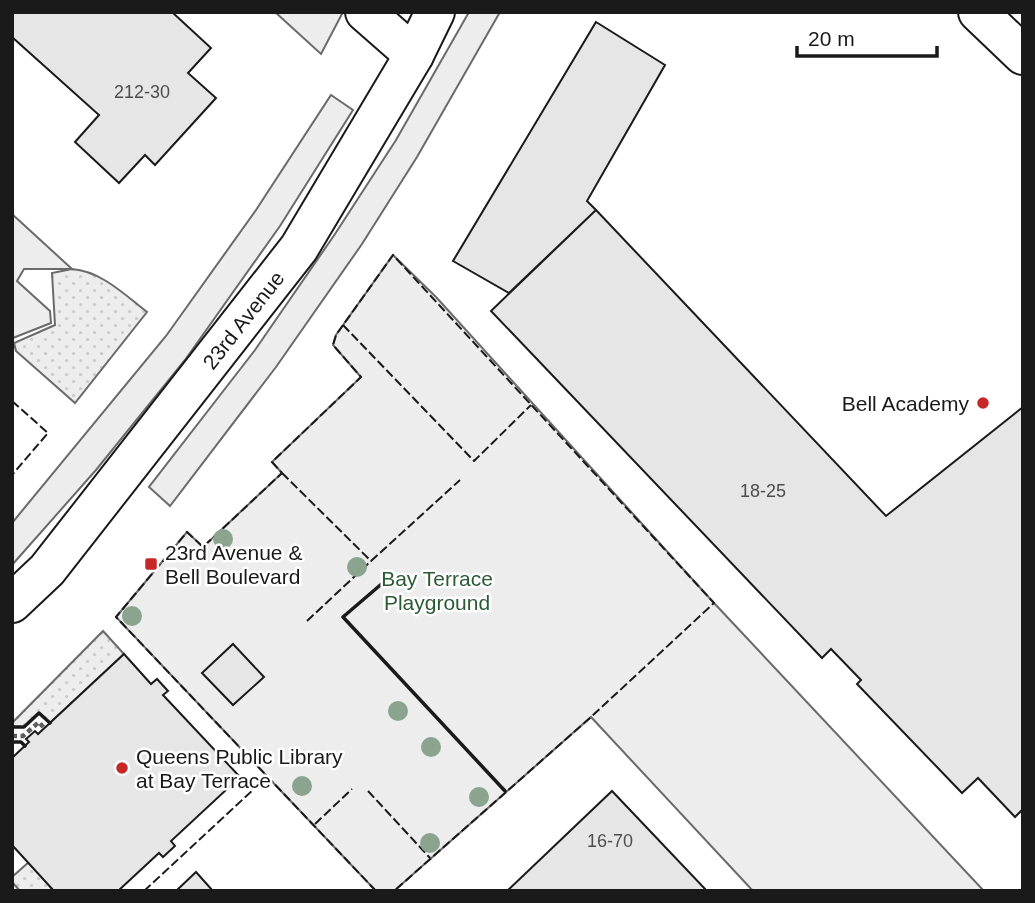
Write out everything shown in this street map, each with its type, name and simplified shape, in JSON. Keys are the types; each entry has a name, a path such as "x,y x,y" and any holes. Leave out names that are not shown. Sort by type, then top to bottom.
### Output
{"street":[{"path":"365,12 414,55"},
{"name":"23rd Avenue","path":"12,603 47,570 299,248 414,55 436,12"},
{"path":"978,12 1023,55"}],"path":[{"path":"12,736 23,736 39,722 44,728"}],"shaded area":[{"path":"275,12 343,12 321,54"},
{"path":"469,12 500,12 417,157 362,244 276,367 170,506 149,487 255,350 335,234 396,140"},
{"path":"331,95 353,110 280,226 185,360 96,470 12,565 12,523 166,336 256,210"},
{"path":"12,214 72,269 24,269 17,281 50,311 51,323 13,338"},
{"name":"Bay Terrace Playground","path":"393,255 436,297 714,603 984,891 753,891 591,717 394,891 376,891 116,617 187,532 203,547 282,473 272,462 361,377 333,345 336,335"},
{"path":"72,269 103,279 147,312 75,403 16,351 14,343 55,325 52,273"},
{"path":"103,631 124,654 50,723 39,713 24,727 12,727 12,723"},
{"path":"29,862 54,891 20,891 12,882 12,877"}],"building":[{"path":"12,12 172,12 211,48 188,73 216,98 155,165 145,155 119,183 75,142 99,115 12,37"},
{"path":"596,22 665,65 587,201 596,210 509,293 453,261"},
{"path":"596,210 886,516 1023,407 1023,809 1015,817 978,778 962,793 857,684 861,680 831,649 822,658 491,311"},
{"path":"233,644 264,677 233,705 202,673"},
{"name":"Queens Public Library at Bay Terrace","path":"124,654 151,684 157,679 168,691 163,695 240,777 171,841 175,846 163,857 159,853 118,891 54,891 12,845 12,758 29,742 26,739 35,731 38,734"},
{"path":"612,791 707,891 507,891"},
{"path":"196,872 213,891 176,891"}],"fence":[{"path":"376,891 116,617 187,532 203,547 282,473 272,462 361,377 333,345 336,335 393,255 714,603 591,717 394,891"},
{"path":"343,325 474,461 531,405"},
{"path":"12,401 48,433 12,475"},
{"path":"282,473 371,561 460,480"},
{"path":"307,621 371,561"},
{"path":"144,891 268,776"},
{"path":"315,824 352,789"},
{"path":"368,791 430,858"}],"wall":[{"path":"385,581 343,617 505,791"},
{"path":"12,727 24,727 39,713 50,723"},
{"path":"12,742 21,742 25,746"}],"place":[{"name":"Bell Academy","path":"983,403"},
{"name":"23rd Avenue & Bell Boulevard","path":"151,564"},
{"name":"Queens Public Library at Bay Terrace","path":"122,768"}]}
